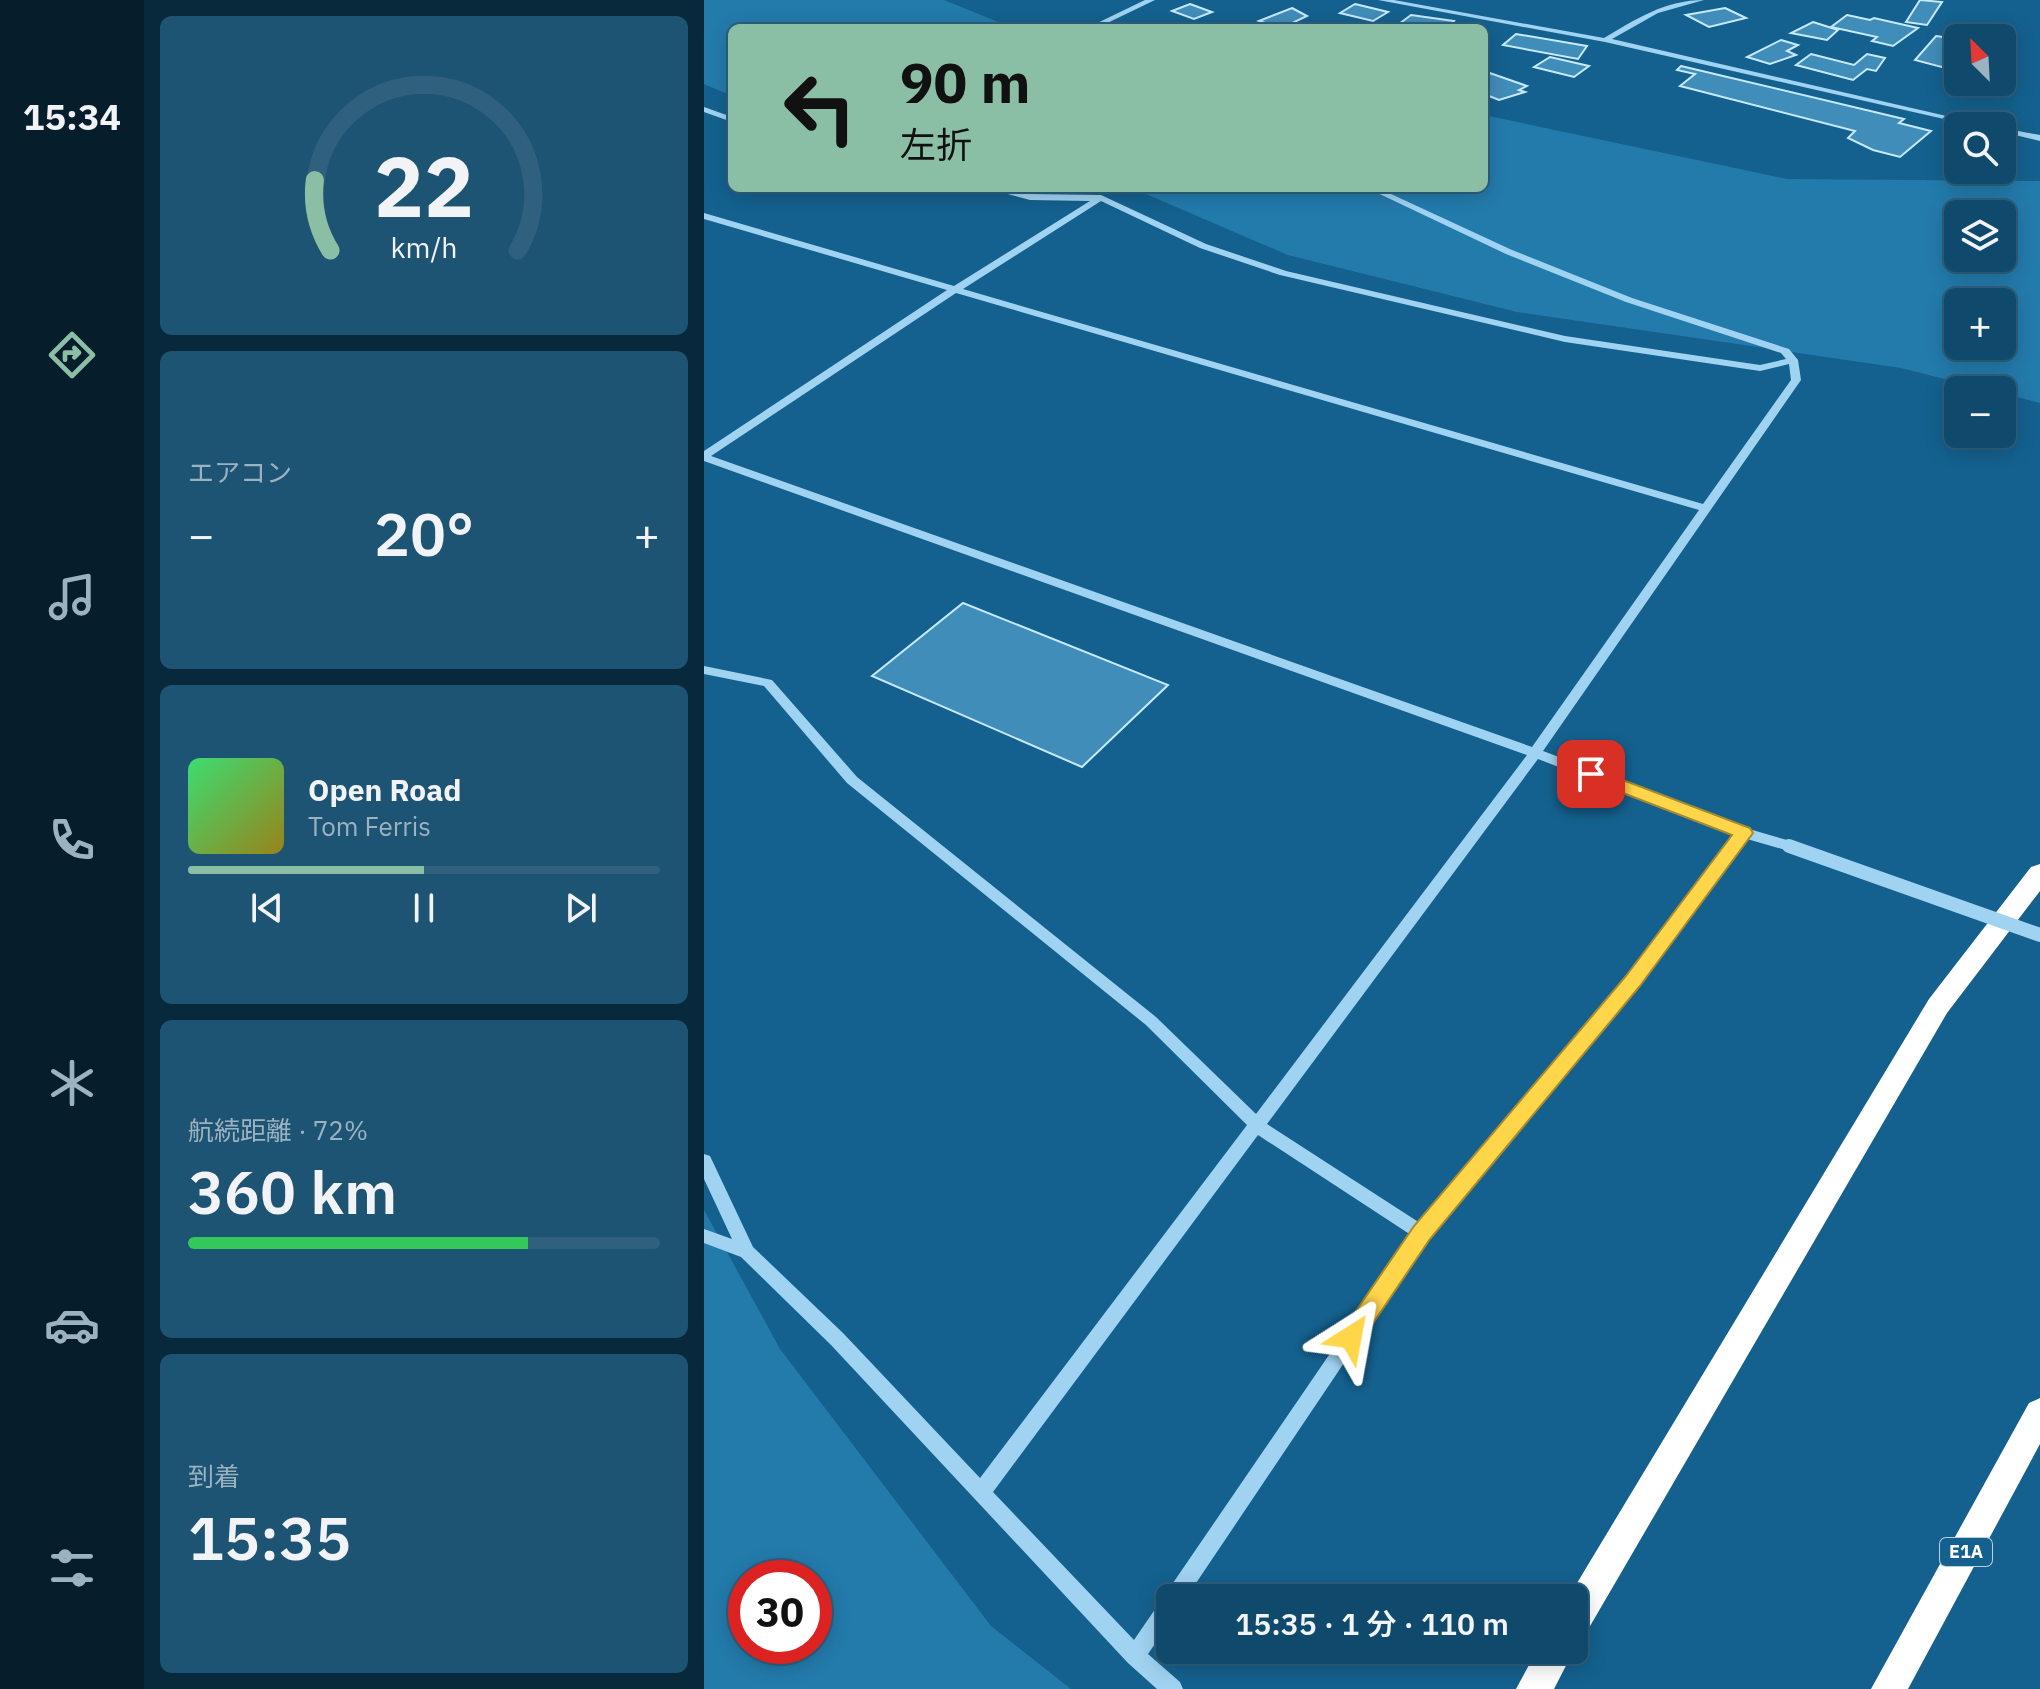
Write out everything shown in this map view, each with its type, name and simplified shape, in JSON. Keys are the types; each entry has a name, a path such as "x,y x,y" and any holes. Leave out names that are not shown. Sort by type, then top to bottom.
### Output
{"highway":[{"path":"1588,1597 1938,1006 2040,873"},
{"name":"E1A","path":"1889,1689 1997,1498 2040,1413"},
{"path":"1534,1689 1549,1664"}],"street":[{"path":"1100,24 1151,0"},
{"path":"1382,0 1605,40 1944,117"},
{"path":"1605,40 1655,11 1700,0"},
{"path":"704,109 728,118"},
{"path":"2016,133 2040,138"},
{"path":"1007,192 1030,197 1101,198 1203,246 1283,273 1565,339 1760,368 1793,360"},
{"path":"981,1493 1259,1127 1535,753 1796,380 1793,360 1785,351 1643,305 1522,257 1380,192"},
{"path":"704,457 954,290 1101,198"},
{"path":"704,216 1707,509"},
{"path":"704,457 1535,753 1744,833 2040,935"},
{"path":"704,670 768,683 852,780 1151,1021 1259,1127 1422,1233"},
{"path":"1184,1584 1422,1233 1633,981 1744,833"},
{"path":"704,1161 747,1252 837,1339 1135,1656 1173,1689"},
{"path":"704,1236 747,1252"},
{"path":"1135,1656 1156,1625"}],"shaded area":[{"path":"704,0 944,0 1003,24 728,24 728,94 704,84"},
{"path":"1488,116 1787,179 1944,180 1944,184 2040,181 2040,403 2016,397 2016,376 1944,376 1944,379 1901,368 1517,312 1288,255 1141,192 1488,192"},
{"path":"704,1210 780,1349 991,1626 1071,1689 704,1689"}],"building":[{"path":"1920,0 1942,2 1927,25 1906,22"},
{"path":"1190,4 1212,12 1194,19 1172,11"},
{"path":"1355,4 1388,12 1373,21 1340,13"},
{"path":"1292,8 1307,16 1290,24 1259,21"},
{"path":"1725,8 1746,18 1709,27 1686,15"},
{"path":"1411,15 1454,21 1451,24 1399,24"},
{"path":"1847,15 1918,28 1893,46 1872,41 1877,37 1831,27"},
{"path":"1813,22 1838,30 1827,40 1791,33"},
{"path":"1516,34 1587,46 1578,59 1503,45"},
{"path":"1936,36 1944,37 1944,68 1915,60"},
{"path":"1781,40 1798,45 1787,51 1796,55 1770,64 1747,57"},
{"path":"1811,54 1854,65 1867,54 1885,58 1876,71 1867,69 1853,80 1796,65"},
{"path":"1550,57 1589,66 1574,77 1534,67"},
{"path":"1681,66 1904,119 1899,123 1931,131 1900,157 1873,150 1848,138 1855,131 1680,86 1695,74 1677,70"},
{"path":"1488,72 1527,86 1519,90 1525,92 1499,100 1488,96"},
{"path":"963,603 1168,685 1082,767 872,676"}],"route":[{"path":"1351,1337 1422,1233 1633,981 1744,833 1591,774"}]}
